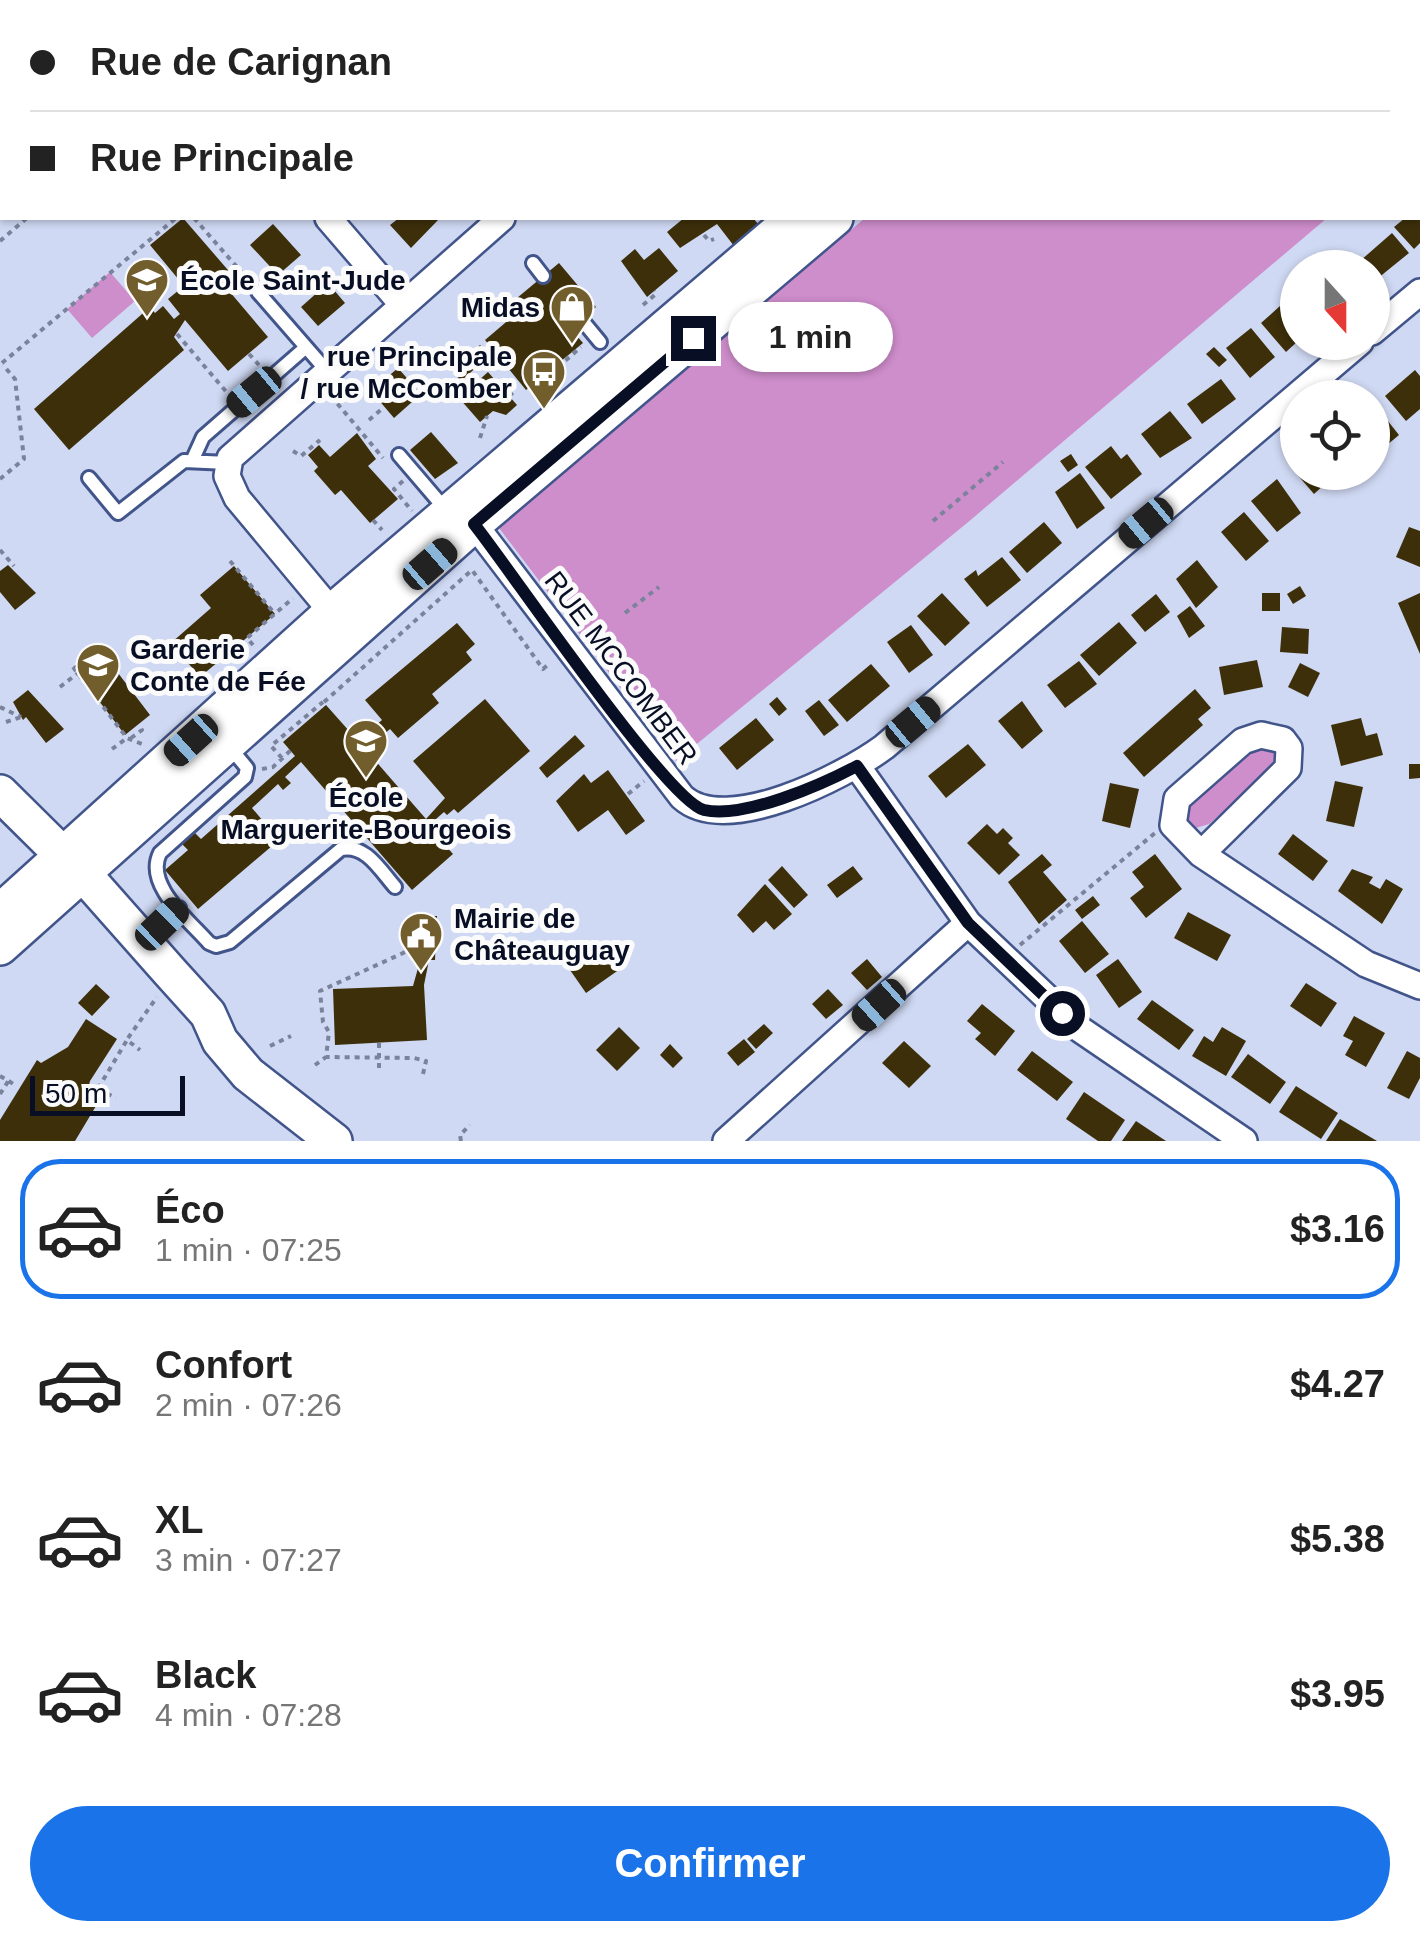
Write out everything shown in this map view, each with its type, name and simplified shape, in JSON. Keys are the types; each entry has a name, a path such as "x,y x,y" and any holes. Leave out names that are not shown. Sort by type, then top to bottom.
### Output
{"street":[{"path":"330,220 402,304"},
{"path":"328,654 336,628 332,612 236,498 227,476 228,462 240,446 326,380 402,304 500,220"},
{"path":"0,912 226,743 328,654 461,518 792,220"},
{"path":"0,947 71,859 332,612 461,518 832,220"},
{"path":"1390,317 1420,292"},
{"name":"RUE MCCOMBER","path":"461,518 688,803 717,812 748,807 857,766 1339,360"},
{"path":"1201,854 1225,825 1283,776 1291,758 1283,740 1268,734 1243,742 1176,799 1173,826 1201,854 1366,964 1420,986"},
{"path":"857,766 968,923 1080,1030 1244,1141"},
{"path":"0,774 208,1014 236,1029 263,1061 285,1101 334,1141"},
{"path":"0,793 71,859"},
{"path":"726,1141 968,923"}],"lane":[{"path":"533,263 544,276"},
{"path":"255,287 326,380"},
{"path":"581,319 600,342"},
{"path":"192,460 202,437 305,348"},
{"path":"89,478 118,512 156,479 192,460 228,462"},
{"path":"394,461 461,518"},
{"path":"226,743 247,768 245,777 160,852 156,862 159,884 209,942 225,945 345,848 366,854 396,887"},
{"path":"143,942 179,908"}],"path":[{"path":"0,241 25,220"},
{"path":"0,479 24,459 15,378 1,362 174,220"},
{"path":"196,220 255,287"},
{"path":"704,235 709,241 714,239"},
{"path":"643,305 656,294 654,291"},
{"path":"178,334 224,390"},
{"path":"558,367 584,344"},
{"path":"249,354 257,362"},
{"path":"326,380 394,461"},
{"path":"509,396 516,390"},
{"path":"369,420 384,407"},
{"path":"480,438 487,416"},
{"path":"293,451 302,456 320,440"},
{"path":"933,521 1003,462"},
{"path":"399,522 412,510 394,489 403,482 413,492"},
{"path":"373,520 385,534"},
{"path":"0,550 14,566"},
{"path":"230,561 275,614"},
{"path":"324,702 472,570 542,669 551,662"},
{"path":"626,614 659,587"},
{"path":"247,638 297,595"},
{"path":"60,687 76,670 129,738 147,751"},
{"path":"0,707 21,717 6,722"},
{"path":"112,749 142,730 138,725"},
{"path":"282,738 271,746 282,758"},
{"path":"274,766 291,750"},
{"path":"628,794 646,779"},
{"path":"1016,948 1160,830"},
{"path":"326,1057 329,1032 322,1016 320,991 414,948"},
{"path":"93,1097 161,994"},
{"path":"322,1016 334,1015"},
{"path":"270,1046 291,1036"},
{"path":"128,1040 140,1050"},
{"path":"379,1043 379,1069"},
{"path":"315,1064 326,1057 426,1060 423,1074"},
{"path":"0,1076 17,1086"},
{"path":"0,1094 8,1080"},
{"path":"98,1089 116,1098"},
{"path":"461,1141 460,1135 470,1126"}],"shaded area":[{"path":"863,220 1325,220 1289,250 1280,250 1280,258 967,523 676,761 499,528"},
{"path":"110,272 135,301 92,338 67,309"},
{"path":"1259,747 1274,751 1274,765 1268,773 1209,824 1196,828 1186,821 1185,807"}],"building":[{"path":"185,220 234,277 224,285 268,337 228,371 185,320 174,337 184,350 69,450 34,409 150,307 155,313 163,306 174,319 180,314 168,299 184,286 150,245"},
{"path":"396,220 438,220 411,248 390,225"},
{"path":"682,220 755,220 759,225 734,246 717,224 680,248 667,232"},
{"path":"1403,220 1420,220 1420,243 1414,249 1394,227"},
{"path":"273,224 301,255 278,275 250,245"},
{"path":"1392,233 1409,253 1390,268 1390,250 1373,250"},
{"path":"659,248 678,271 647,297 621,261 635,249 644,260"},
{"path":"559,263 596,307 570,328 583,343 526,390 485,340 524,307 517,298"},
{"path":"328,283 345,303 318,326 301,307"},
{"path":"1280,306 1280,345 1261,323"},
{"path":"1251,328 1275,357 1250,378 1226,348"},
{"path":"480,345 490,355 461,381 452,370"},
{"path":"1214,347 1227,360 1219,367 1206,354"},
{"path":"398,368 421,394 394,418 371,391"},
{"path":"1415,370 1420,376 1420,409 1406,421 1390,402 1390,392"},
{"path":"488,372 517,405 506,415 493,411 480,422 452,390 472,373 479,380"},
{"path":"1221,379 1236,399 1202,424 1187,404"},
{"path":"1170,411 1192,438 1160,458 1141,434"},
{"path":"1390,424 1399,435 1390,442"},
{"path":"431,432 458,463 435,479 410,450"},
{"path":"357,433 376,459 368,466 398,499 370,523 341,490 335,495 314,471 318,467 308,455 319,445 330,457"},
{"path":"1111,446 1121,459 1127,454 1142,474 1111,499 1085,467"},
{"path":"1071,454 1078,465 1068,472 1060,461"},
{"path":"1080,473 1105,508 1077,529 1055,492"},
{"path":"1277,479 1280,490 1285,490 1301,513 1277,532 1251,501"},
{"path":"1244,512 1269,541 1246,561 1221,532"},
{"path":"1044,522 1062,543 1027,573 1009,552"},
{"path":"1409,527 1420,531 1420,567 1396,557"},
{"path":"1002,557 1021,580 987,607 964,579 976,570 978,576"},
{"path":"1197,560 1218,587 1196,608 1176,579"},
{"path":"8,565 36,593 15,610 0,592 0,571"},
{"path":"234,566 275,614 200,677 171,643 211,608 200,595"},
{"path":"1300,586 1306,596 1293,604 1287,594"},
{"path":"942,593 970,623 945,646 917,616"},
{"path":"1262,593 1280,593 1280,611 1262,611"},
{"path":"1420,593 1420,654 1398,603"},
{"path":"1156,594 1170,612 1145,632 1131,615"},
{"path":"1190,606 1205,626 1189,638 1177,616"},
{"path":"1119,622 1137,643 1099,676 1080,655"},
{"path":"457,623 475,644 466,652 472,660 432,694 439,703 398,738 390,729 366,750 426,819 445,798 413,761 485,699 530,751 458,813 454,809 447,815 444,812 428,826 453,854 412,890 301,762 285,777 291,783 283,790 278,784 252,808 279,840 198,909 165,870 188,850 181,843 194,832 201,839 295,756 283,742 326,705 358,741 382,720 365,700"},
{"path":"911,625 933,655 909,673 887,642"},
{"path":"1282,627 1309,629 1308,654 1280,652"},
{"path":"99,648 150,715 125,735 73,667"},
{"path":"1257,660 1263,687 1224,695 1219,667"},
{"path":"1079,661 1097,684 1065,708 1047,685"},
{"path":"1300,663 1320,673 1308,697 1288,687"},
{"path":"871,664 890,686 847,722 828,700"},
{"path":"1195,689 1211,708 1198,719 1203,725 1144,777 1123,753"},
{"path":"28,690 64,729 46,743 26,717 23,720 13,702"},
{"path":"777,697 787,709 779,716 769,704"},
{"path":"819,700 839,725 824,736 805,711"},
{"path":"1022,701 1043,731 1022,749 998,721"},
{"path":"756,718 774,740 737,770 719,748"},
{"path":"1361,718 1366,736 1377,733 1383,755 1341,766 1331,725"},
{"path":"575,735 585,746 547,778 539,768"},
{"path":"968,744 986,765 946,798 928,776"},
{"path":"1409,764 1420,764 1420,778 1409,779"},
{"path":"608,770 645,821 626,835 608,810 578,832 556,801 584,774 591,783"},
{"path":"1335,781 1363,787 1354,827 1326,821"},
{"path":"1110,783 1139,789 1130,828 1102,821"},
{"path":"987,824 997,834 1003,828 1013,838 1008,843 1020,855 999,875 967,843"},
{"path":"1293,834 1328,861 1313,881 1278,854"},
{"path":"1042,854 1052,865 1043,872 1067,900 1039,924 1008,882"},
{"path":"1155,854 1182,889 1146,918 1130,898 1144,887 1132,872"},
{"path":"782,866 808,895 794,908 768,880"},
{"path":"853,866 863,879 837,898 827,885"},
{"path":"1352,869 1373,877 1369,883 1380,889 1386,879 1403,889 1382,924 1338,891"},
{"path":"765,884 792,914 774,930 766,921 753,933 737,915"},
{"path":"1093,896 1100,905 1082,919 1075,910"},
{"path":"1188,912 1231,935 1217,961 1174,938"},
{"name":"Mairie de Châteauguay","path":"437,916 435,960 429,960 424,985 427,1040 335,1045 333,989 413,986 420,961 414,959 414,917"},
{"path":"1082,921 1109,954 1085,973 1059,941"},
{"path":"604,946 620,969 586,993 570,970"},
{"path":"867,959 882,977 867,990 851,973"},
{"path":"1118,959 1142,992 1119,1008 1096,975"},
{"path":"1306,983 1337,1003 1321,1027 1290,1006"},
{"path":"96,984 110,997 92,1016 78,1003"},
{"path":"828,989 843,1005 826,1019 812,1004"},
{"path":"1152,1000 1194,1030 1179,1050 1137,1019"},
{"path":"982,1004 1015,1031 995,1056 975,1039 981,1033 967,1021"},
{"path":"1354,1016 1385,1033 1366,1067 1345,1055 1353,1041 1343,1036"},
{"path":"86,1019 117,1039 90,1081 87,1094 99,1101 75,1141 0,1141 0,1120 37,1060 41,1063 68,1047"},
{"path":"764,1024 773,1033 756,1049 747,1039"},
{"path":"619,1027 640,1048 617,1071 596,1050"},
{"path":"1222,1027 1246,1041 1226,1076 1192,1056 1204,1036 1213,1042"},
{"path":"744,1039 755,1052 738,1066 727,1053"},
{"path":"904,1041 931,1066 909,1088 882,1063"},
{"path":"670,1044 683,1058 673,1068 660,1055"},
{"path":"1032,1051 1073,1082 1057,1101 1017,1070"},
{"path":"1407,1051 1420,1058 1420,1078 1409,1099 1387,1088"},
{"path":"1248,1054 1286,1082 1270,1104 1231,1077"},
{"path":"1296,1086 1338,1113 1321,1139 1279,1112"},
{"path":"1084,1092 1125,1120 1111,1141 1098,1141 1066,1119"},
{"path":"1340,1119 1377,1141 1326,1141"},
{"path":"1136,1121 1166,1141 1122,1141"}],"place":[{"name":"École Saint-Jude","path":"147,318"},
{"name":"Midas","path":"572,345"},
{"name":"rue Principale / rue McComber","path":"544,410"},
{"name":"Garderie Conte de Fée","path":"98,703"},
{"name":"École Marguerite-Bourgeois","path":"366,779"},
{"name":"Mairie de Châteauguay","path":"421,972"}],"route":[{"path":"693,338 474,524 618,719 688,803 717,812 748,807 800,791 857,766 953,905 1062,1013"}]}
